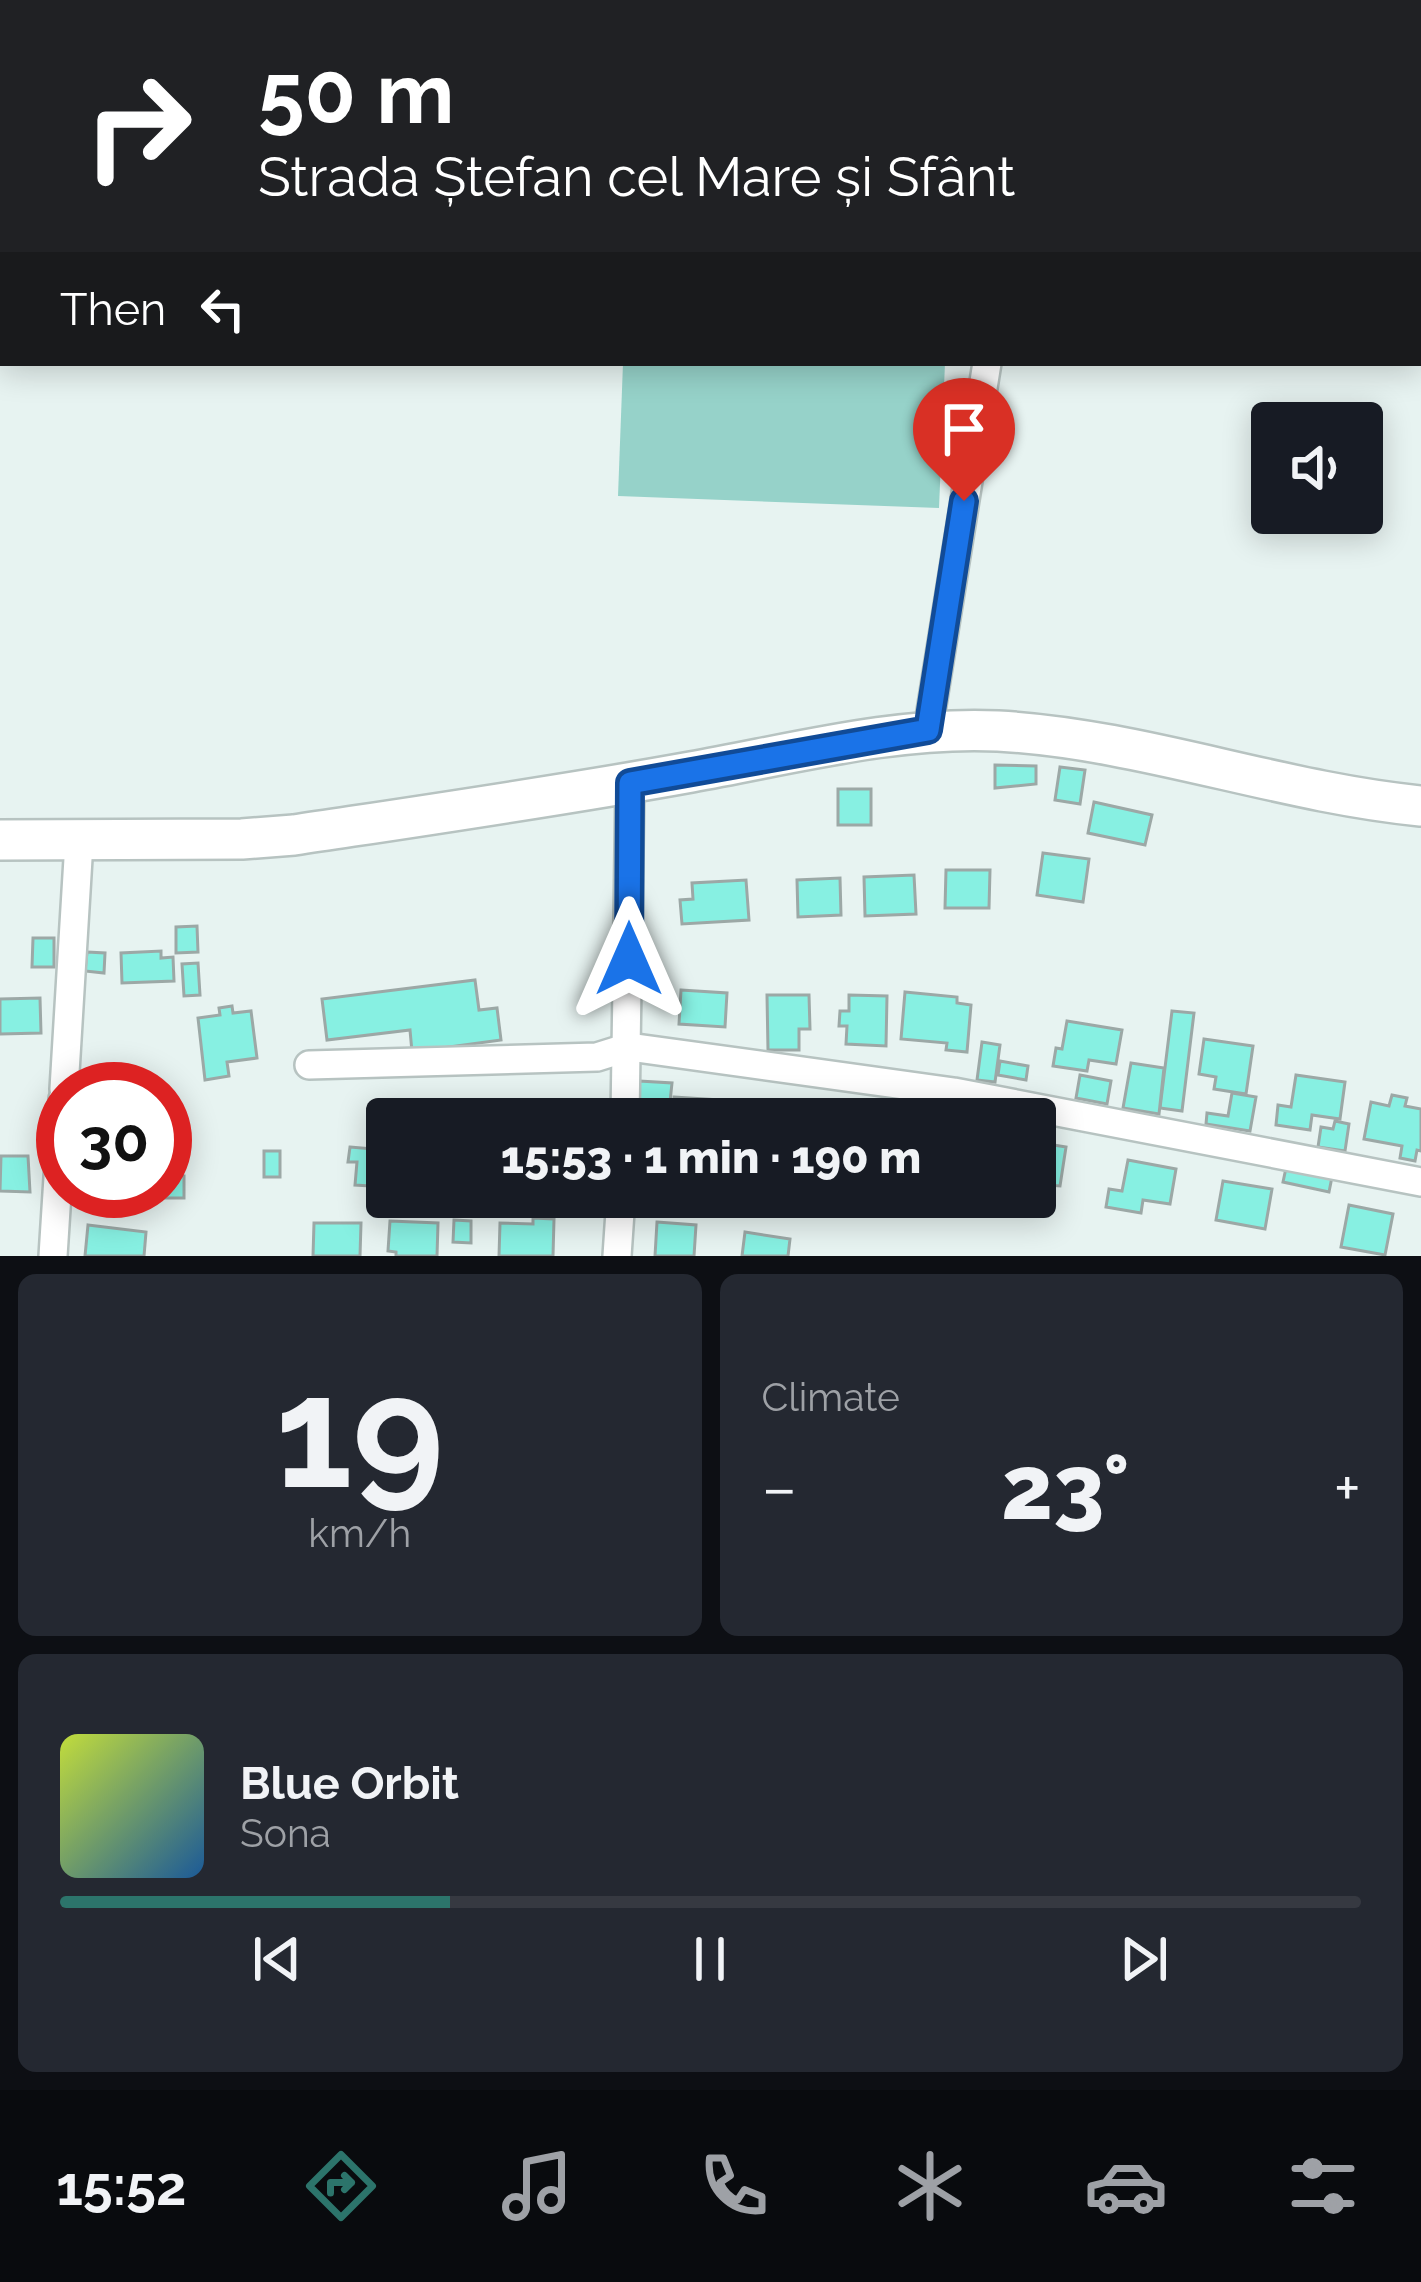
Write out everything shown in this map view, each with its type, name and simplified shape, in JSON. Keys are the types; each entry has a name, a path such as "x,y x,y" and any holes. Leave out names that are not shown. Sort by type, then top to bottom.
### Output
{"street":[{"path":"928,730 986,366"},
{"path":"0,840 294,836 928,730 1001,731 1081,741 1421,806"},
{"path":"626,1098 630,783"},
{"path":"66,1062 79,842"},
{"path":"309,1065 597,1057 629,1047 954,1092 1421,1182"},
{"path":"53,1256 55,1218"},
{"path":"617,1256 620,1218"}],"green space":[{"path":"623,366 945,366 939,508 618,496"}],"building":[{"path":"995,765 1036,766 1036,784 995,788"},
{"path":"1060,767 1085,770 1080,804 1055,800"},
{"path":"838,789 871,789 871,825 838,825"},
{"path":"1094,802 1152,815 1145,845 1088,833"},
{"path":"1043,853 1089,859 1083,902 1037,895"},
{"path":"946,870 990,870 989,908 945,908"},
{"path":"914,875 916,914 865,916 864,877"},
{"path":"840,878 841,915 798,917 797,880"},
{"path":"746,880 749,920 682,924 680,900 693,899 692,883"},
{"path":"197,926 198,952 176,953 176,927"},
{"path":"33,938 54,938 54,967 32,967"},
{"path":"161,951 161,958 173,957 174,981 122,983 121,953"},
{"path":"87,952 105,953 104,973 85,971"},
{"path":"198,963 200,995 184,996 182,964"},
{"path":"475,980 479,1010 497,1008 501,1040 412,1052 410,1030 327,1040 322,999"},
{"path":"681,990 727,993 725,1027 679,1024"},
{"path":"905,992 957,997 957,1003 971,1005 967,1052 946,1050 947,1043 901,1039"},
{"path":"767,995 809,995 810,1029 799,1029 799,1050 768,1050"},
{"path":"849,995 887,996 886,1046 846,1044 847,1026 839,1026 840,1011 849,1011"},
{"path":"40,998 41,1033 0,1034 0,999"},
{"path":"232,1006 233,1013 251,1011 257,1058 227,1062 229,1076 205,1080 198,1018 220,1015 219,1008"},
{"path":"1172,1011 1194,1013 1182,1111 1160,1108"},
{"path":"1067,1021 1122,1030 1116,1064 1089,1060 1087,1071 1053,1066"},
{"path":"1204,1039 1253,1046 1246,1094 1214,1089 1216,1077 1199,1074"},
{"path":"982,1042 1000,1045 995,1082 977,1080"},
{"path":"1000,1061 1028,1066 1026,1080 998,1075"},
{"path":"1131,1063 1164,1068 1159,1114 1123,1108"},
{"path":"1080,1075 1111,1081 1107,1104 1076,1098"},
{"path":"1296,1075 1345,1082 1340,1119 1312,1115 1310,1130 1276,1125 1278,1105 1291,1107"},
{"path":"639,1081 672,1083 670,1098 637,1098"},
{"path":"1232,1093 1256,1097 1250,1131 1206,1124 1207,1113 1228,1116"},
{"path":"1392,1095 1407,1098 1405,1106 1421,1109 1421,1151 1417,1150 1415,1161 1400,1158 1402,1146 1364,1139 1371,1102 1389,1106"},
{"path":"1335,1121 1349,1124 1345,1151 1318,1147 1321,1127 1333,1129"},
{"path":"1056,1145 1066,1147 1060,1186 1056,1186"},
{"path":"350,1147 366,1148 366,1186 355,1185 357,1162 348,1162"},
{"path":"264,1151 280,1151 280,1177 264,1177"},
{"path":"1,1156 28,1156 30,1192 0,1191"},
{"path":"1128,1160 1176,1169 1170,1204 1143,1200 1141,1213 1106,1207 1109,1189 1122,1191"},
{"path":"1286,1168 1332,1177 1329,1192 1283,1182"},
{"path":"1223,1181 1272,1189 1265,1229 1216,1220"},
{"path":"1349,1205 1393,1214 1385,1255 1341,1247"},
{"path":"533,1218 554,1219 553,1256 499,1256 500,1223 533,1224"},
{"path":"454,1220 471,1221 471,1243 453,1242"},
{"path":"390,1221 438,1223 437,1256 396,1256 388,1251"},
{"path":"657,1222 696,1225 694,1256 655,1256"},
{"path":"314,1223 361,1223 360,1256 313,1256"},
{"path":"88,1225 146,1232 144,1256 85,1256"},
{"path":"745,1232 790,1239 788,1256 742,1256"}],"route":[{"path":"629,959 630,783 928,730 964,501"}]}
